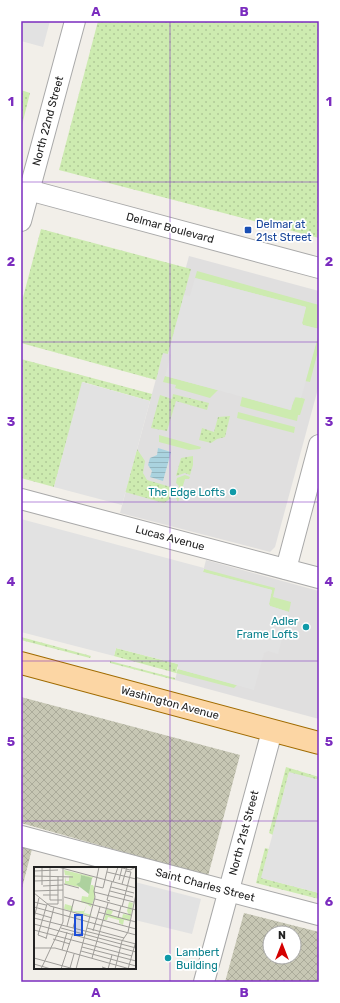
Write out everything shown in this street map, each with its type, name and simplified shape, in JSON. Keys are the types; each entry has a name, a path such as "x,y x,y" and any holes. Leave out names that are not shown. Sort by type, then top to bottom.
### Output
{"main road":[{"name":"Washington Avenue","path":"21,662 319,743"}],"street":[{"name":"North 22nd Street","path":"21,220 25,189 75,21"},
{"name":"Delmar Boulevard","path":"25,189 319,268"},
{"path":"286,569 319,445"},
{"name":"Lucas Avenue","path":"21,499 319,578"},
{"name":"North 21st Street","path":"204,982 272,731"},
{"name":"Saint Charles Street","path":"21,836 319,916"}],"shaded area":[{"path":"21,21 50,21 43,47 21,41"},
{"path":"189,256 319,291 319,385 275,547 270,552 120,513"},
{"path":"195,278 306,307 302,323 303,325 319,329 319,333 301,398 294,397 291,410 165,376 171,355 168,354 184,295 190,296"},
{"path":"82,382 150,401 122,505 54,487"},
{"path":"21,519 204,568 203,572 272,590 269,604 270,606 289,612 278,654 268,651 264,653 254,690 178,669 178,664 116,648 114,656 21,632"},
{"path":"206,560 319,591 319,719 175,680"},
{"path":"21,697 240,755 208,876 21,823"},
{"path":"289,772 319,780 319,893 261,878"},
{"path":"21,846 32,849 21,892"},
{"path":"136,882 201,899 192,934 136,920"},
{"path":"244,913 291,925 262,925 262,965 302,965 302,928 319,932 319,982 225,982"}],"green space":[{"path":"98,21 319,21 319,238 59,170"},
{"path":"21,90 30,93 21,129"},
{"path":"41,229 191,269 168,354 163,353 156,380 21,343 21,305"},
{"path":"197,271 319,305 319,329 303,325 302,323 306,307 195,278"},
{"path":"319,333 319,347 310,382 305,381"},
{"path":"21,359 152,394 150,401 83,382 54,487 21,478"},
{"path":"165,376 218,390 210,398 175,388 176,385 163,382"},
{"path":"173,394 209,403 207,410 176,401 167,431 151,428 160,395 172,399"},
{"path":"296,396 305,399 297,421 240,406 242,397 290,410"},
{"path":"238,412 295,427 294,433 237,418"},
{"path":"230,416 225,437 217,439 211,443 199,440 202,428 214,432 218,417"},
{"path":"159,435 201,447 200,449 189,450 159,442"},
{"path":"137,449 145,461 143,473 147,480 174,488 171,498 164,503 125,492"},
{"path":"193,456 193,465 190,475 185,473 176,476 181,458"},
{"path":"185,475 190,477 189,479 185,479 178,502 176,498 179,486 176,483 177,478"},
{"path":"204,569 275,588 273,597 291,602 289,612 270,606 269,604 272,590 203,572"},
{"path":"21,637 91,656 90,658 21,640"},
{"path":"116,648 178,664 176,673 114,656"},
{"path":"110,661 175,678 175,680 110,663"},
{"path":"178,669 237,685 234,688 176,673"},
{"path":"286,767 319,777 319,780 289,773 273,835 269,833"},
{"path":"265,848 269,849 262,878 319,893 319,899 256,883"}],"water":[{"path":"158,448 171,452 163,481 150,477 152,471 148,465 150,458 157,455"}],"place":[{"name":"Delmar at 21st Street","path":"248,230"},
{"name":"The Edge Lofts","path":"233,492"},
{"name":"Adler Frame Lofts","path":"306,627"},
{"name":"Lambert Building","path":"168,958"}]}
